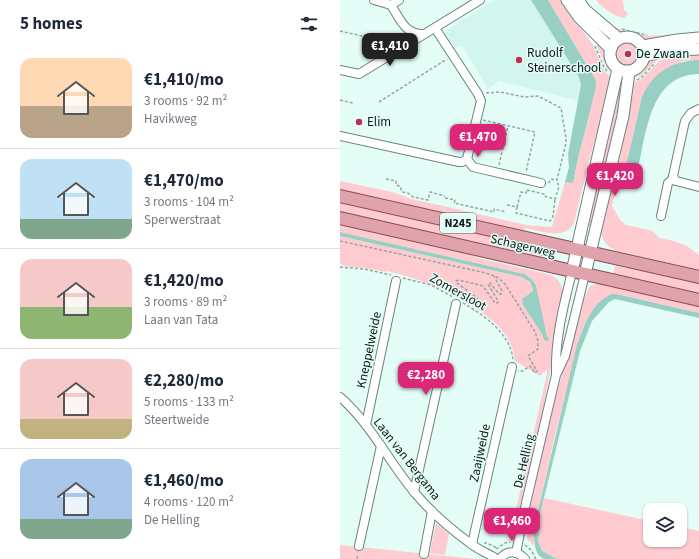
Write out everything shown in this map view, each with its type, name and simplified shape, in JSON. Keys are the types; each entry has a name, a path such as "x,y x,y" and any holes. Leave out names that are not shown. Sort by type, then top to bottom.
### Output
{"main road":[{"name":"Schagerweg","path":"340,196 699,277"},
{"name":"Schagerweg","path":"340,218 699,300"}],"street":[{"path":"374,0 391,5 407,29 415,34 424,34"},
{"path":"391,5 400,0"},
{"path":"340,70 359,74 480,0"},
{"path":"567,0 579,17 611,49"},
{"path":"578,0 585,10 619,39"},
{"path":"340,136 459,162 467,159 481,101 435,28"},
{"path":"628,76 618,69 610,58 611,49 614,43 619,39 629,37 634,38 644,51"},
{"path":"644,51 677,40 699,38"},
{"path":"644,51 699,49"},
{"path":"585,274 623,116 628,76 640,66 644,51"},
{"path":"572,272 618,69"},
{"path":"699,109 691,113 685,121 673,174 676,182 699,187"},
{"path":"467,159 472,167 541,183"},
{"path":"661,216 668,183 674,179"},
{"name":"De Helling","path":"556,375 556,355 572,272"},
{"name":"De Helling","path":"516,552 556,375 565,356 585,274"},
{"name":"Kneppelweide","path":"366,425 396,281"},
{"path":"414,492 458,301"},
{"name":"Zaaijweide","path":"472,544 512,367"},
{"name":"Laan van Bergama","path":"340,397 366,425 414,492 432,511 472,544 499,559"},
{"path":"359,546 381,446"},
{"path":"424,554 432,511"},
{"path":"499,559 506,553 516,552 524,559"}],"path":[{"path":"340,31 362,36 366,35 381,60"},
{"path":"379,102 453,55"},
{"path":"628,76 637,80 643,76 657,61"},
{"path":"478,94 500,92 524,97 538,96 560,107 566,138 557,180 559,187 555,199 553,216 550,220 516,213 521,192 526,193 527,190 544,194 544,196 555,199"},
{"path":"340,100 353,103"},
{"path":"477,119 535,132 527,179 527,190"},
{"path":"498,173 508,126"},
{"path":"386,179 396,181 396,184 400,186 402,192 413,196 428,200 430,192 455,200 454,203 494,212 494,209 506,212"},
{"path":"541,183 549,184 551,179 557,180"},
{"path":"507,205 517,207"},
{"path":"340,241 494,276 500,279 505,284 537,336 538,348 528,356 537,371 535,373 530,366 523,371"},
{"name":"Zomersloot","path":"340,267 364,269 432,285 484,317 504,337 511,351 513,359 512,367"},
{"path":"458,301 459,294 475,302 478,301 477,298 457,283 456,281 459,280 483,286 496,303 498,303 488,284 490,283 498,294 502,293 494,276"},
{"path":"405,380 406,373 408,373 410,366"}],"shaded area":[{"name":"Rudolf Steinerschool","path":"495,0 531,0 579,77 581,85 579,101 499,81 488,89 462,45 456,48 446,34 448,29"},
{"path":"531,0 548,0 595,79 596,85 594,95 573,183 565,182 569,167 568,154 581,85 579,77"},
{"path":"548,0 561,0 593,45 604,71 611,78 574,223 570,229 564,232 552,233 525,228 523,233 431,213 398,202 358,193 340,191 340,181 392,192 412,199 526,225 552,227 565,182 573,183 594,95 591,72"},
{"path":"596,0 623,0 624,10 628,14 624,18 616,15 605,9"},
{"path":"605,22 624,31 641,35 658,36 678,34 679,37 643,41 634,35 619,34"},
{"path":"593,37 607,49 614,75 607,68"},
{"path":"627,42 636,45 639,54 636,63 627,66 618,63 615,54 618,45"},
{"path":"699,54 699,60 683,61 664,70 642,97 625,170 626,173 620,172 612,206 620,220 626,225 653,231 659,238 674,241 687,246 699,255 699,270 617,251 606,244 601,233 612,176 615,172 620,157 622,146 621,136 632,83 643,78 658,62 667,56"},
{"path":"661,56 642,75 631,79 647,61"},
{"path":"699,60 699,74 683,77 670,84 660,95 653,108 648,124 636,175 633,177 628,175 625,170 642,97 646,88 664,70 680,63"},
{"path":"619,82 625,83 592,227 585,225"},
{"path":"340,200 549,247 545,257 340,213"},
{"path":"340,223 446,247 486,260 548,274 555,277 561,285 564,295 544,404 513,536 510,536 548,369 540,376 515,361 510,342 498,326 484,313 457,296 428,283 408,277 386,271 344,266 340,264 340,236 522,277 530,282 533,289 533,291 522,299 523,305 542,334 544,340 547,338 534,282 529,276 524,274 340,232"},
{"path":"340,232 524,274 530,277 536,286 547,337 549,338 548,341 544,340 542,334 523,305 522,299 533,291 533,289 530,282 522,277 340,236"},
{"path":"615,266 690,280 699,284 699,293 688,293 613,277"},
{"path":"599,283 699,304 699,313 616,294 605,298 591,313 582,330 555,435 534,528 534,546 527,539 531,505 551,413 584,298 590,286"},
{"path":"612,294 699,313 699,318 615,299 609,302 592,321 580,351 540,514 538,541 542,551 557,559 545,559 538,554 536,550 534,528 576,349 588,317 598,303"},
{"path":"544,498 643,519 643,547 687,547 687,528 699,531 699,559 557,559 542,551 538,541 540,514"},
{"path":"436,523 449,534 445,555 430,553"},
{"path":"340,545 476,559 340,559"}],"place":[{"name":"De Zwaan","path":"628,54"},
{"name":"Rudolf Steinerschool","path":"519,60"},
{"name":"Elim","path":"359,122"}]}
